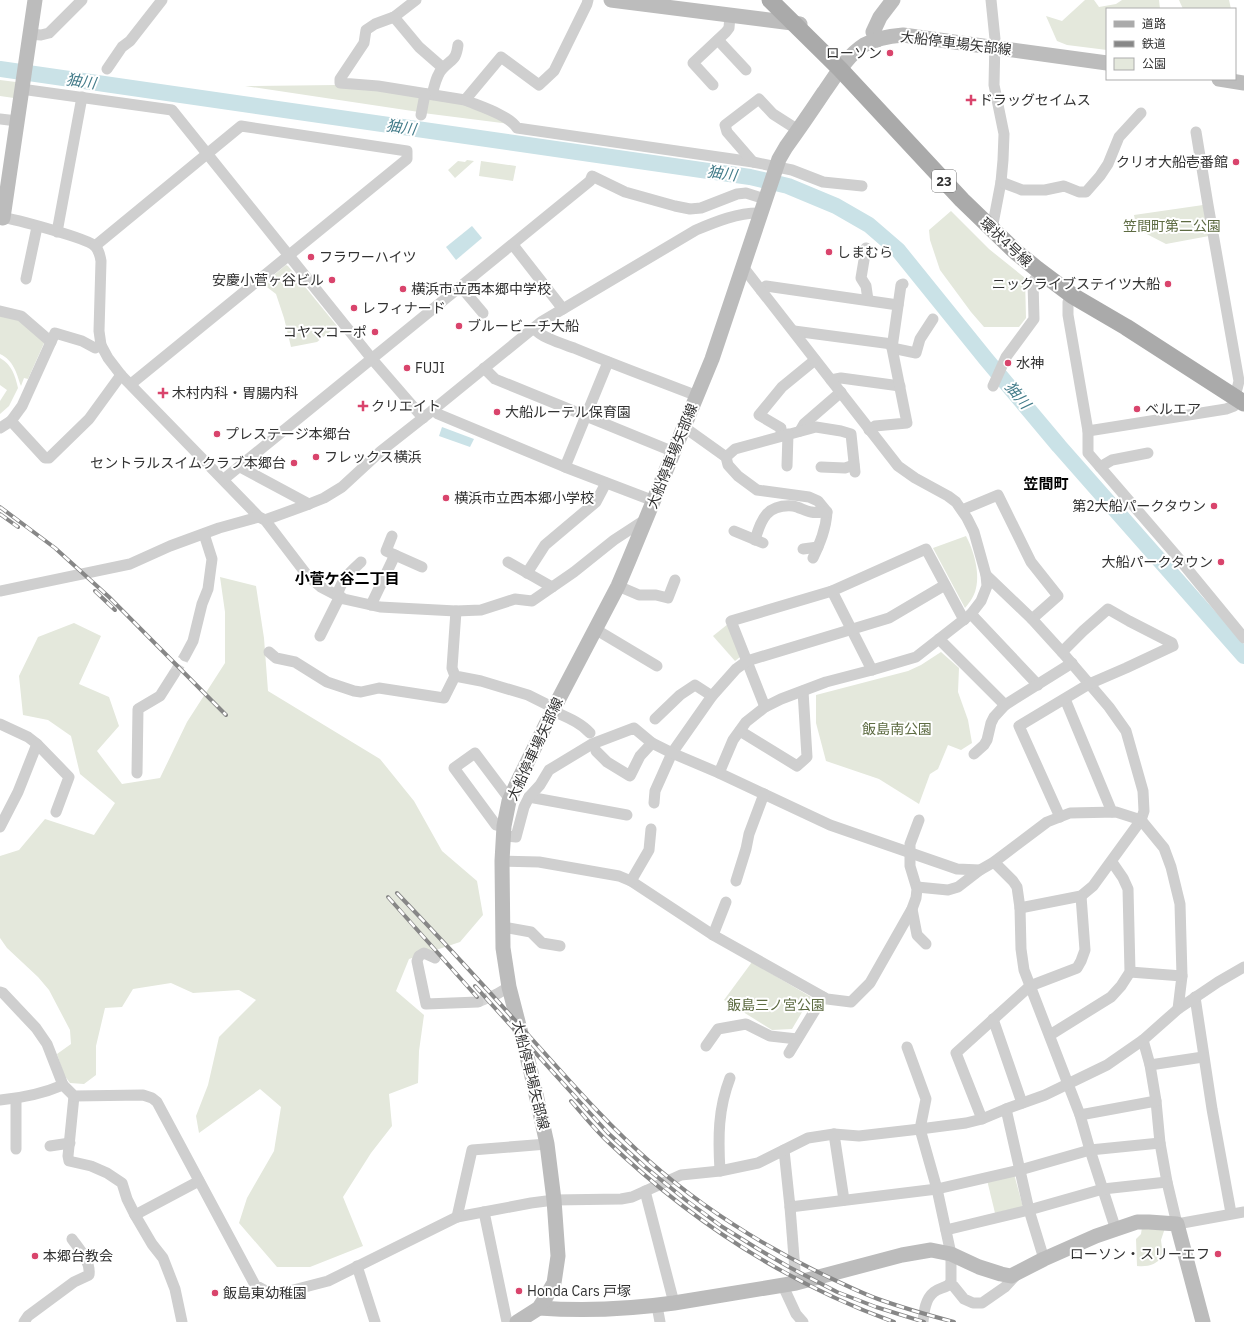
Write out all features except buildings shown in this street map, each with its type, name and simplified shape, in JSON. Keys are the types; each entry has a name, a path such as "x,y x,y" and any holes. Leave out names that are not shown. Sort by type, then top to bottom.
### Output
{"main road":[{"path":"2,218 35,0"},
{"path":"611,0 799,24"},
{"name":"環状4号線","path":"770,0 799,24 962,200 1040,272 1073,296 1126,327 1239,400"},
{"name":"環状4号線","path":"785,0 799,24"},
{"path":"877,40 873,32 874,26 892,0"},
{"name":"大船停車場矢部線","path":"517,1322 539,1308 554,1283 558,1256 554,1200 547,1144 531,1072 503,991 502,862 504,831 509,801 516,783 553,709 618,586 645,523 712,359 775,168 786,147 840,69 852,55 865,44 889,36 903,35 1106,63"},
{"path":"1225,80 1244,83"},
{"path":"539,1308 567,1310 657,1306 789,1285 902,1255 931,1250 951,1254 979,1267 1011,1276 1044,1259 1096,1236 1137,1222 1149,1222 1177,1224 1203,1322"}],"street":[{"path":"29,34 41,35 49,33 82,0"},
{"path":"107,69 122,47 130,42 162,0"},
{"path":"416,0 394,17 375,24 366,30 364,43 340,79 340,83 378,86 465,100 496,113 515,124 517,128 753,162 775,168 792,170 823,182 862,186"},
{"path":"465,100 501,57 539,85 554,71 588,0"},
{"path":"991,0 995,48 994,85 1004,134 1004,160 992,229"},
{"path":"713,85 693,63 729,28 730,15"},
{"path":"394,17 419,48 443,68"},
{"path":"718,40 746,70"},
{"path":"421,115 429,94 443,68 453,60 457,54 458,45"},
{"path":"22,88 172,110 288,256 372,359 423,418"},
{"path":"57,232 82,98"},
{"path":"753,162 727,132 725,125 760,99 773,114 798,130"},
{"path":"1001,182 1022,190 1045,190 1064,186 1079,192 1086,192 1108,164 1119,138 1141,113"},
{"path":"0,119 17,121"},
{"path":"94,246 241,126 407,151 407,159 131,384"},
{"path":"1088,431 1226,409 1234,406 1239,400 1239,381 1196,132"},
{"path":"0,591 130,564 170,546 219,528 262,518 324,498 342,487 381,450 433,410 541,322 696,230 750,213 764,203 746,193 737,194 701,208 690,209 625,192 592,176 590,181 513,245 224,479"},
{"path":"2,218 84,240 94,246 99,253 101,261 99,331 101,345 108,358 122,375 262,518 307,575 321,587 344,599 380,607 456,612 481,610 515,599 532,601 574,572 614,540 640,523 645,523"},
{"path":"26,279 37,227"},
{"path":"513,245 564,309"},
{"path":"866,248 861,278 866,286 868,300"},
{"path":"719,772 733,740 746,722 765,707 781,699 826,682 916,657 968,617 978,607 985,594 987,586 986,574 974,532 956,502 898,466 743,267"},
{"path":"993,386 1006,357 1034,319 1033,282 1040,272"},
{"path":"869,430 875,426 907,423 892,346 901,285 903,284"},
{"path":"761,290 766,286 898,305"},
{"path":"461,287 483,313"},
{"path":"1073,296 1068,302 1068,315 1088,431 1088,453 1175,554 1244,638"},
{"path":"0,311 21,316 51,342"},
{"path":"794,331 892,346 916,353 920,339 933,319"},
{"path":"534,328 537,332 553,340 697,396"},
{"path":"0,428 11,421 22,406 55,333 82,341 95,348 101,345"},
{"path":"787,466 785,435 781,428 759,415 782,387 815,360"},
{"path":"565,467 608,362"},
{"path":"484,368 495,379 674,452"},
{"path":"11,421 45,458 48,458 89,419 122,375"},
{"path":"831,380 841,378 900,386"},
{"path":"800,431 804,424 841,392"},
{"path":"433,410 438,414 565,467 654,501"},
{"path":"684,427 726,457 728,465 738,476 757,490 809,497 818,501 827,512 827,522 813,558"},
{"path":"726,457 735,449 816,427 851,434 855,469 821,467"},
{"path":"1100,467 1112,460 1148,453"},
{"path":"240,467 309,504"},
{"path":"527,573 545,545 596,502 606,483"},
{"path":"962,510 998,495 1030,562 1058,596 1032,619"},
{"path":"734,531 759,541 760,523 767,512 778,508 794,506 813,513 827,512"},
{"path":"185,656 193,641 202,604 208,589 212,560 204,534"},
{"path":"392,536 386,551 422,567"},
{"path":"804,549 818,547"},
{"path":"765,707 731,621 832,591 926,549 945,585 968,617 1038,685"},
{"path":"371,605 395,555"},
{"path":"320,636 339,596 341,583 362,562"},
{"path":"508,562 552,587"},
{"path":"986,574 1032,619 1109,707 1126,731 1143,791 1144,810 1141,820 1112,862 1093,886 1081,896 1020,908"},
{"path":"618,586 639,595 656,595 668,598 675,580"},
{"path":"654,802 655,791 672,753 712,696 736,669 747,661 889,618 945,585"},
{"path":"832,591 872,670"},
{"path":"1060,817 1019,726 1089,684 1173,646 1172,643 1108,609 1083,630 1062,652"},
{"path":"269,652 276,658 294,662 326,682 354,691 361,692 379,688 444,698 455,676 452,668 456,612"},
{"path":"595,629 657,666"},
{"path":"940,639 1005,705"},
{"path":"974,754 984,745 994,717 1005,705 1072,663"},
{"path":"137,773 138,708 160,696 174,674"},
{"path":"455,676 481,681 528,695 573,720 595,741 607,762 630,776 640,756 652,743"},
{"path":"655,719 680,696 695,685 712,696"},
{"path":"740,731 797,766 807,757 803,691"},
{"path":"1065,699 1112,812"},
{"path":"0,724 28,737 37,744 69,777 56,812"},
{"path":"509,801 508,797 475,753 454,768 496,825 516,837 528,797 540,785 548,770 595,741 634,728 652,743 672,753 719,772 830,825 957,869 980,870"},
{"path":"0,826 18,792 37,744"},
{"path":"736,881 749,834 764,794"},
{"path":"528,797 627,815"},
{"path":"917,887 948,890 958,887 1047,822 1070,813 1116,812 1141,820 1164,848 1171,867 1180,904 1182,976 1178,1009"},
{"path":"502,862 539,862 619,876 631,881 713,935 823,997 827,999 851,1002 870,983 912,909 916,898 917,887 910,866 910,844 919,820"},
{"path":"631,881 648,850 651,829"},
{"path":"994,862 1013,880 1017,887 1020,908 1021,948 1024,970 1080,1115 1116,1230"},
{"path":"1050,1035 1111,997 1121,986 1130,972 1128,889 1123,878 1112,862"},
{"path":"982,1119 956,1054 1030,986 1077,968 1085,950 1081,896"},
{"path":"713,935 726,902"},
{"path":"912,909 917,935 926,944"},
{"path":"503,927 531,932 542,943 560,946"},
{"path":"435,958 424,953 419,956 417,961 426,1004 478,1002"},
{"path":"0,992 3,993 36,1028 47,1044 63,1085 74,1096 143,1096 152,1098 157,1102 254,1285 268,1292 278,1294 328,1281 458,1217 554,1200 621,1199 632,1197 681,1175 720,1171 758,1163 808,1138 834,1134 859,1136 966,1124 982,1119 1045,1095 1107,1065 1143,1040 1178,1009 1218,982 1244,967"},
{"path":"1130,972 1182,976"},
{"path":"789,1053 823,997"},
{"path":"1195,997 1231,1213"},
{"path":"993,1020 1022,1103"},
{"path":"706,1046 718,1029 746,1024 770,1036 797,1039"},
{"path":"1143,1040 1150,1065 1156,1101 1160,1143 1177,1224 1231,1213 1244,1212"},
{"path":"907,1047 926,1099 920,1129 937,1189 951,1254 951,1283 964,1299 973,1303 982,1303 1005,1288 1018,1273"},
{"path":"1150,1065 1204,1057"},
{"path":"720,1171 718,1145 719,1120 723,1094 730,1078"},
{"path":"0,1100 16,1099 45,1093 63,1085"},
{"path":"74,1096 68,1156 69,1161 91,1166 107,1173 122,1183 127,1199 135,1216 152,1244 163,1258 175,1289 182,1322"},
{"path":"16,1099 16,1149"},
{"path":"1080,1115 1156,1101"},
{"path":"1006,1109 1029,1210 1044,1259"},
{"path":"834,1134 844,1200"},
{"path":"50,1146 70,1143"},
{"path":"790,1207 937,1189 1020,1170 1090,1150 1160,1143"},
{"path":"458,1217 472,1150 547,1144"},
{"path":"784,1150 794,1243 789,1285 796,1314 803,1322"},
{"path":"135,1216 199,1181"},
{"path":"946,1230 1029,1210 1103,1189 1167,1182"},
{"path":"645,1191 674,1303"},
{"path":"484,1212 507,1322"},
{"path":"24,1322 28,1316 74,1282 89,1275 90,1269 88,1263 72,1239"},
{"path":"357,1266 375,1322"},
{"path":"923,1322 928,1300 934,1292 951,1283"},
{"path":"657,1306 660,1322"}],"green space":[{"path":"1085,0 1094,0 1099,7 1116,4 1122,0 1159,0 1160,8 1106,8 1106,50 1067,45 1057,41 1046,16 1062,21"},
{"path":"1179,0 1229,0 1231,8 1183,8"},
{"path":"0,80 16,82 14,98 0,96"},
{"path":"336,85 422,96 419,112 245,86"},
{"path":"427,96 472,106 510,124 423,113"},
{"path":"467,160 474,161 455,178 448,170 458,161 465,162"},
{"path":"481,161 516,166 513,181 479,176"},
{"name":"笠間町第二公園","path":"1203,205 1209,236 1166,244 1137,229 1134,215"},
{"path":"951,211 989,249 1025,278 1026,318 1019,327 984,327 940,270 930,240 929,230"},
{"path":"286,265 337,326 317,342 291,347 276,294 263,284"},
{"path":"0,314 20,319 45,341 28,379 24,378 21,386 16,372 11,364 0,354"},
{"path":"0,358 12,371 18,388 9,406 0,414 0,401 7,390 0,385"},
{"path":"966,536 976,563 977,585 971,600 965,608 933,548"},
{"path":"220,577 256,586 264,638 268,691 380,759 414,801 442,851 477,881 483,915 460,942 409,959 396,991 424,1015 419,1051 418,1083 389,1094 392,1126 371,1153 343,1197 363,1246 310,1267 277,1267 239,1223 247,1198 274,1151 281,1107 260,1089 199,1133 196,1116 208,1085 219,1037 256,1000 239,990 193,993 171,983 133,989 122,1007 105,1008 96,1046 96,1075 84,1084 70,1083 64,1075 57,1054 71,1044 70,1030 49,990 38,977 7,948 0,938 0,856 19,850 45,819 94,835 115,803 80,774 71,736 48,720 23,715 19,676 38,637 74,623 101,636 79,684 109,697 119,726 97,751 122,784 160,778 187,722 225,663 225,612"},
{"path":"728,624 740,657 735,661 713,636"},
{"name":"飯島南公園","path":"941,652 959,668 958,692 968,720 972,743 961,750 948,745 938,769 930,774 919,804 879,779 826,761 816,723 816,695 908,671 921,665"},
{"name":"飯島三ノ宮公園","path":"752,962 811,997 792,1029 772,1030 724,1000"},
{"path":"1014,1174 1023,1207 995,1213 987,1180"},
{"path":"1142,1227 1165,1228 1161,1240 1163,1256 1158,1262 1152,1265 1137,1266 1136,1239 1141,1234"}],"water":[{"path":"472,226 482,238 456,260 446,247"},
{"path":"442,427 474,439 470,447 439,436"}],"waterway":[{"name":"㹨川","path":"0,69 750,177 788,186 836,206 869,225 898,250 1059,446 1244,656"}],"tunnel":[{"path":"174,674 185,656"},
{"path":"478,1002 497,994"}],"railway":[{"path":"0,507 55,548 109,597 226,715"},
{"path":"0,514 18,527"},
{"path":"95,591 115,610"},
{"path":"397,893 632,1146 688,1193 753,1237 822,1274 878,1299 954,1322"},
{"path":"388,897 477,997"},
{"path":"475,986 608,1133 644,1166 687,1201 721,1226 758,1249 837,1292 876,1307 924,1322"},
{"path":"571,1101 601,1134 637,1168 704,1222 777,1268 815,1288 894,1322"}],"place":[{"name":"ローソン","path":"890,53"},
{"name":"ドラッグセイムス","path":"971,100"},
{"name":"クリオ大船壱番館","path":"1236,162"},
{"name":"しまむら","path":"829,252"},
{"name":"フラワーハイツ","path":"311,257"},
{"name":"安慶小菅ヶ谷ビル","path":"332,280"},
{"name":"ニックライブステイツ大船","path":"1168,284"},
{"name":"横浜市立西本郷中学校","path":"403,289"},
{"name":"レフィナード","path":"354,308"},
{"name":"ブルービーチ大船","path":"459,326"},
{"name":"コヤマコーポ","path":"375,332"},
{"name":"水神","path":"1008,363"},
{"name":"FUJI","path":"407,368"},
{"name":"木村内科・胃腸内科","path":"163,393"},
{"name":"クリエイト","path":"363,406"},
{"name":"ベルエア","path":"1137,409"},
{"name":"大船ルーテル保育園","path":"497,412"},
{"name":"プレステージ本郷台","path":"217,434"},
{"name":"フレックス横浜","path":"316,457"},
{"name":"セントラルスイムクラブ本郷台","path":"294,463"},
{"name":"横浜市立西本郷小学校","path":"446,498"},
{"name":"第2大船パークタウン","path":"1214,506"},
{"name":"大船パークタウン","path":"1221,562"},
{"name":"ローソン・スリーエフ","path":"1218,1254"},
{"name":"本郷台教会","path":"35,1256"},
{"name":"Honda Cars 戸塚","path":"519,1291"},
{"name":"飯島東幼稚園","path":"215,1293"}],"district":[{"name":"笠間町","path":"1046,483"},
{"name":"小菅ケ谷二丁目","path":"347,578"}]}
